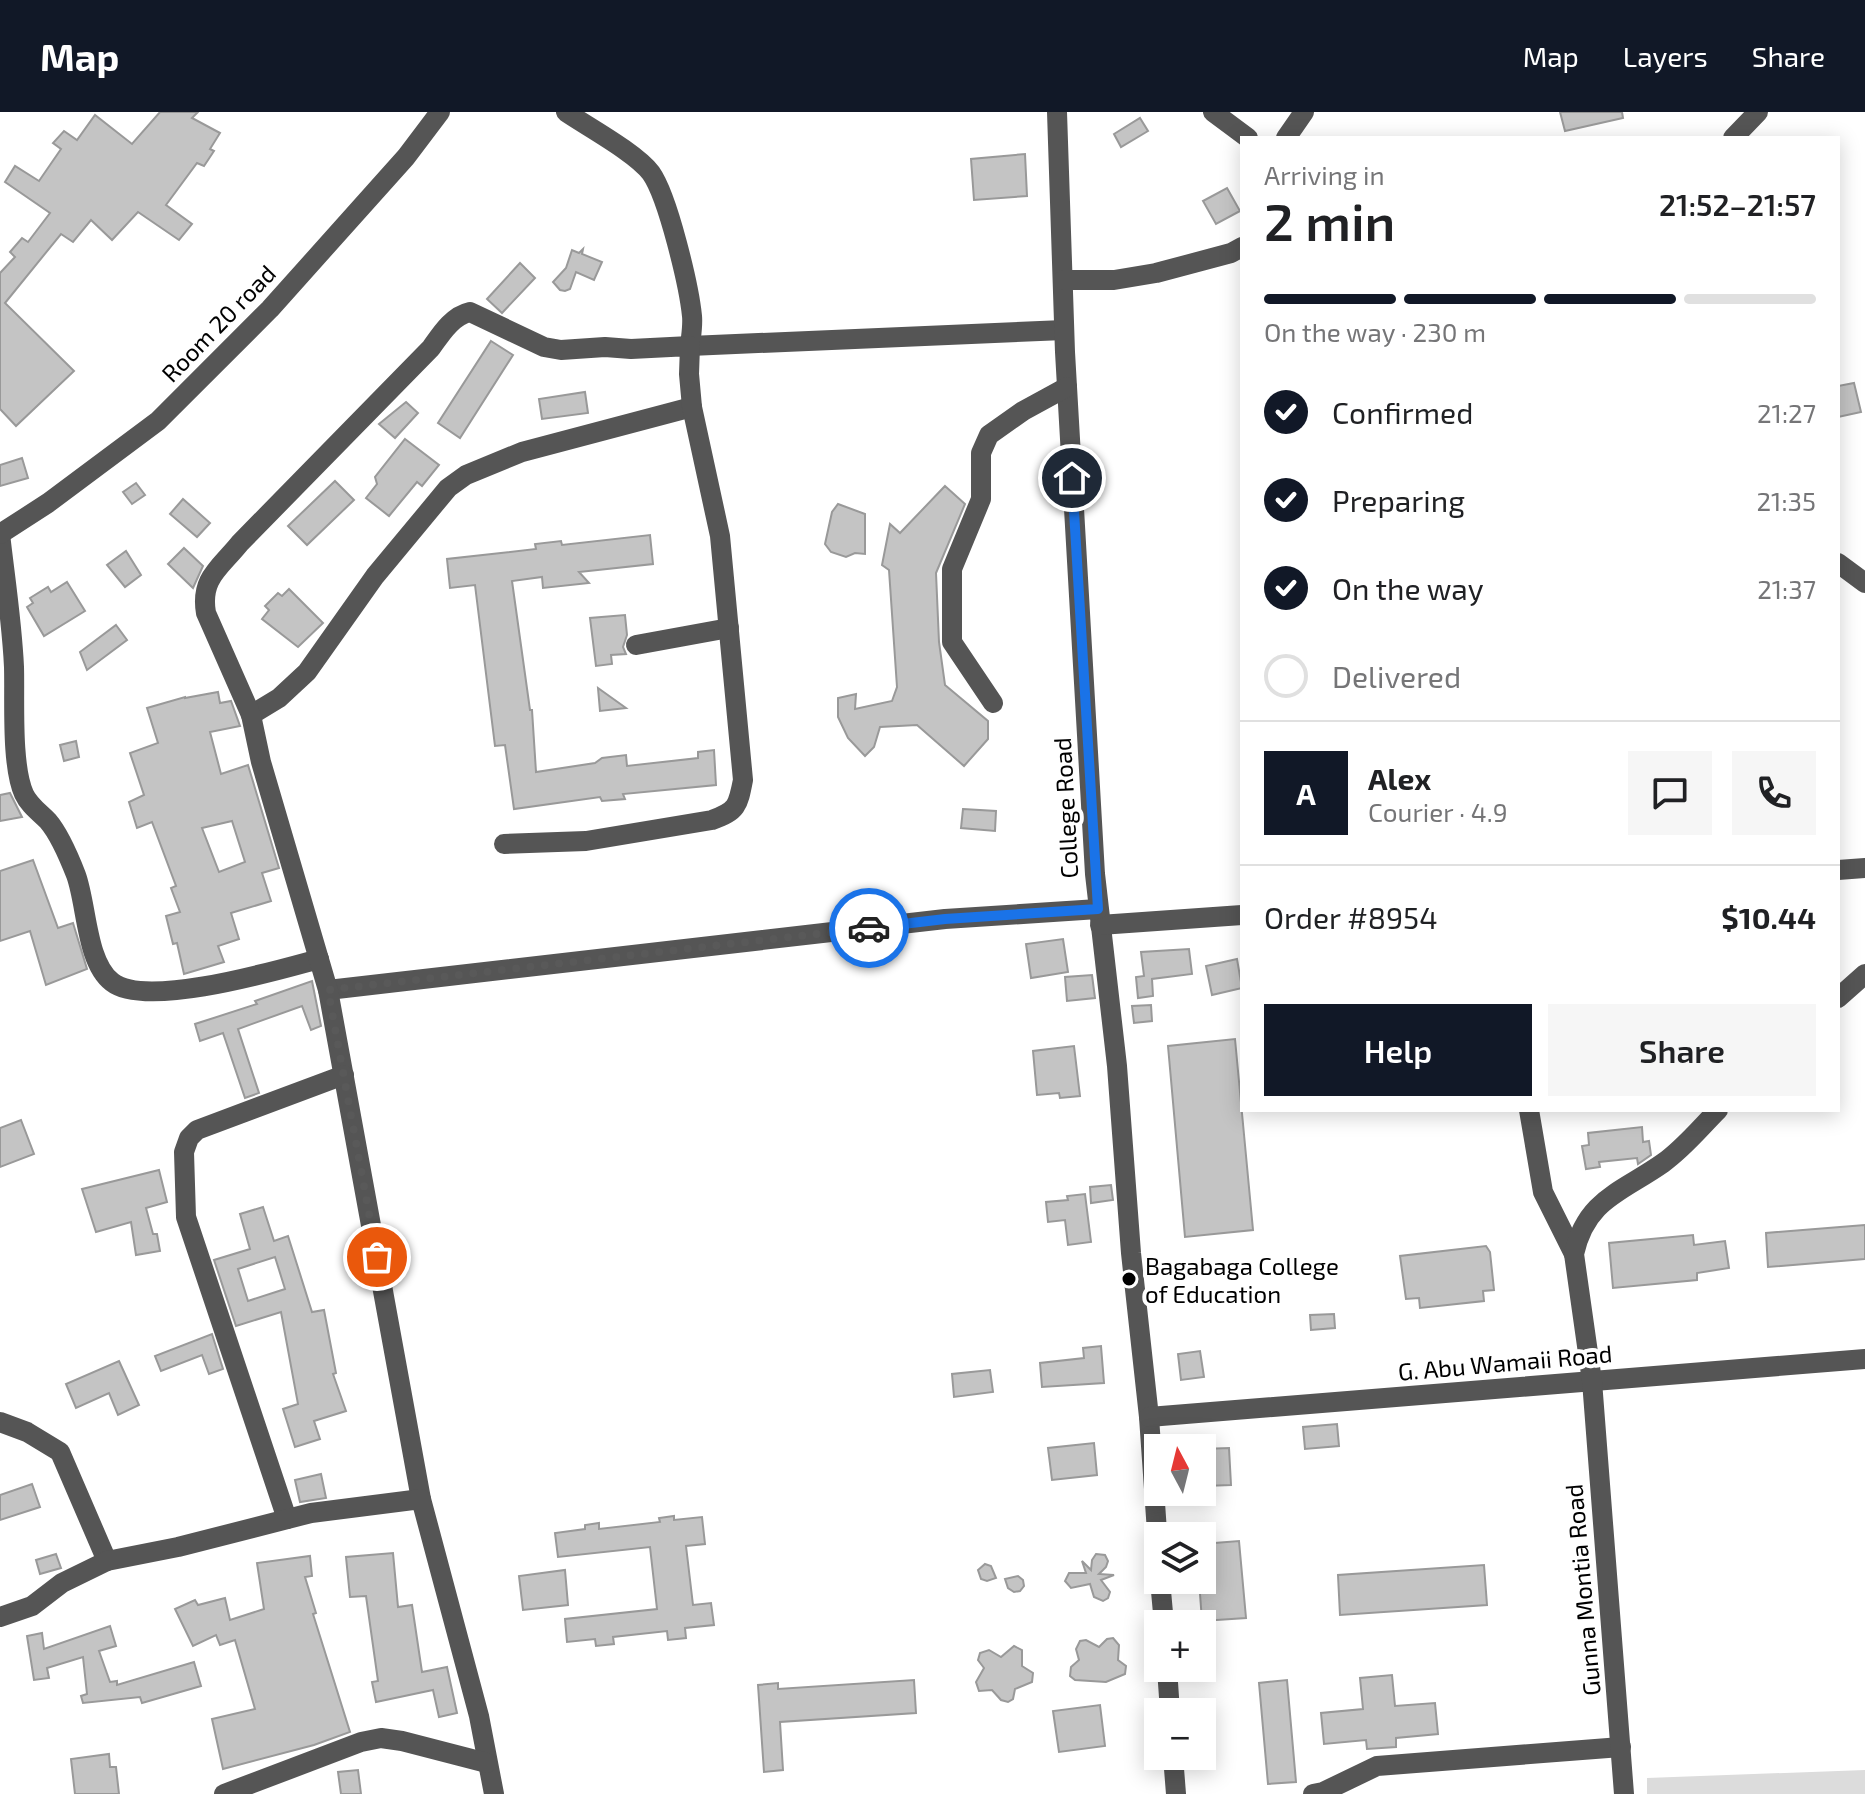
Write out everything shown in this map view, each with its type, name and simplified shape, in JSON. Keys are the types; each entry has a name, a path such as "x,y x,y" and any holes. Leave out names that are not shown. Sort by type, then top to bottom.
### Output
{"street":[{"name":"Room 20 road","path":"0,534 48,503 158,421 270,309 406,157 440,112"},
{"path":"504,844 586,841 712,820 731,813 739,801 743,780 720,536 692,407 689,374 693,320 690,296 667,210 651,174 638,161 566,112"},
{"name":"College Road","path":"1057,112 1064,330 1099,917 1117,1066 1156,1522"},
{"path":"1213,112 1245,136"},
{"path":"1287,136 1304,112"},
{"path":"1735,136 1758,112"},
{"path":"1063,280 1114,280 1156,273 1240,248"},
{"path":"494,1794 479,1716 421,1499 328,990 261,762 251,715 206,613 205,586 240,543 463,314 470,312 544,347 553,348 631,349 1064,330"},
{"path":"993,703 952,642 952,569 981,499 981,453 989,435 1023,411 1067,387"},
{"path":"251,715 279,698 307,672 375,576 448,488 466,475 522,452 692,407"},
{"path":"0,534 13,662 18,767 24,793 33,808 49,823 76,877 97,966 112,983 132,991 224,984 319,959"},
{"path":"1840,564 1865,583"},
{"path":"636,645 729,628"},
{"path":"1840,870 1865,868"},
{"path":"328,990 945,919 1240,915"},
{"path":"1840,996 1865,974"},
{"path":"287,1519 186,1217 184,1152 189,1138 197,1130 344,1075"},
{"path":"1529,1112 1543,1192 1574,1254"},
{"path":"1574,1254 1578,1234 1587,1218 1617,1191 1672,1156 1716,1112"},
{"name":"Gunna Montia Road","path":"1574,1254 1592,1381 1624,1794"},
{"name":"G. Abu Wamaii Road","path":"1149,1417 1865,1359"},
{"path":"0,1422 27,1432 60,1452 107,1561"},
{"path":"0,1617 32,1606 62,1583 107,1561 178,1547 287,1519 360,1505 421,1499"},
{"path":"224,1794 361,1742 381,1738 487,1763"},
{"path":"1313,1794 1377,1766 1621,1747"},
{"path":"1174,1770 1176,1794"}],"shaded area":[{"path":"1865,1770 1865,1794 1647,1794 1647,1778"}],"building":[{"path":"160,112 198,112 192,118 220,133 210,149 214,151 204,166 197,163 166,205 192,224 179,240 138,212 112,240 91,220 73,242 61,234 5,303 74,371 16,426 0,409 0,273 15,257 10,252 22,238 28,242 50,213 5,182 15,166 39,181 61,149 53,143 64,131 77,140 95,115 132,144"},
{"path":"1560,112 1622,112 1623,118 1565,131"},
{"path":"1140,118 1148,131 1121,147 1114,134"},
{"path":"1025,154 1027,196 974,200 971,159"},
{"path":"1227,188 1240,211 1216,224 1203,201"},
{"path":"583,249 582,254 602,262 594,280 576,272 570,289 560,290 553,282 566,268 572,250 579,253"},
{"path":"520,263 535,278 502,313 487,299"},
{"path":"491,341 513,355 460,438 438,423"},
{"path":"1854,383 1861,412 1840,417 1840,386"},
{"path":"585,392 588,413 542,419 539,399"},
{"path":"406,402 418,413 395,438 379,424"},
{"path":"405,439 439,465 422,486 417,482 389,516 366,498 377,484 375,477"},
{"path":"22,458 28,478 0,486 0,465"},
{"path":"335,481 354,500 307,545 288,526"},
{"path":"136,483 145,495 132,504 123,492"},
{"path":"945,486 965,504 936,573 939,642 945,685 988,721 988,739 964,766 917,725 880,727 874,747 865,756 848,738 838,717 838,698 856,694 855,709 892,701 897,687 889,570 882,565 890,524 900,533"},
{"path":"183,499 210,523 197,537 170,514"},
{"path":"838,504 865,514 865,554 855,553 846,557 831,552 825,544 832,512"},
{"path":"650,535 653,564 579,572 589,583 543,588 542,577 512,581 532,710 536,772 626,755 627,766 698,758 698,752 714,750 716,785 623,794 625,799 602,801 600,797 514,809 505,745 495,746 475,585 450,588 447,559 536,549 535,544 561,541 562,545"},
{"path":"184,548 203,566 193,588 168,564"},
{"path":"126,551 141,575 125,587 107,565"},
{"path":"67,582 85,611 44,636 27,607 33,603 30,598 48,587 51,592"},
{"path":"289,589 323,623 298,647 262,619 269,610 265,606 278,593 282,596"},
{"path":"625,615 627,635 623,647 626,654 611,655 612,664 596,666 590,618"},
{"path":"116,625 127,640 87,670 80,652"},
{"path":"598,688 626,708 600,711"},
{"path":"218,692 220,703 231,701 240,726 210,732 221,774 248,765 279,868 262,873 271,901 231,913 239,939 218,946 224,962 184,974 177,943 173,944 166,916 180,912 171,888 176,886 152,822 137,828 129,802 144,795 130,753 158,743 147,708","holes":["232,821 245,862 219,872 202,828"]},
{"path":"76,741 79,757 64,761 60,745"},
{"path":"10,793 22,817 0,821 0,795"},
{"path":"963,809 996,811 995,831 961,828"},
{"path":"33,860 58,928 73,923 87,969 46,985 30,931 0,941 0,871"},
{"path":"1063,939 1068,972 1031,978 1026,944"},
{"path":"1189,949 1192,974 1152,979 1153,996 1138,998 1136,977 1144,976 1141,952"},
{"path":"1237,959 1240,988 1212,995 1206,966"},
{"path":"1092,975 1095,998 1067,1001 1065,977"},
{"path":"312,981 321,1026 311,1030 302,1006 238,1029 259,1093 245,1098 223,1033 200,1041 195,1024 257,1004 255,1001"},
{"path":"1151,1005 1152,1021 1134,1023 1132,1006"},
{"path":"1235,1039 1253,1230 1185,1237 1168,1046"},
{"path":"1074,1046 1080,1096 1060,1098 1059,1093 1037,1095 1033,1051"},
{"path":"21,1120 34,1154 0,1167 0,1128"},
{"path":"1642,1127 1643,1142 1649,1141 1651,1155 1638,1164 1637,1158 1599,1162 1600,1167 1586,1169 1582,1146 1589,1145 1588,1133"},
{"path":"159,1170 167,1202 146,1208 153,1234 157,1234 160,1251 136,1255 131,1222 96,1232 82,1189"},
{"path":"1111,1185 1113,1200 1091,1203 1090,1187"},
{"path":"1085,1194 1091,1242 1068,1245 1065,1220 1048,1222 1046,1202 1068,1200 1067,1196"},
{"path":"263,1207 274,1241 288,1236 312,1312 324,1310 336,1373 333,1374 346,1411 314,1421 320,1439 295,1447 283,1409 298,1404 281,1312 236,1326 214,1260 250,1249 240,1214","holes":["275,1257 285,1289 248,1301 238,1269"]},
{"path":"1865,1225 1865,1259 1768,1267 1766,1233"},
{"path":"1693,1235 1694,1245 1725,1241 1729,1268 1697,1273 1697,1280 1613,1288 1609,1243"},
{"path":"1486,1246 1490,1252 1494,1290 1483,1291 1484,1301 1420,1308 1419,1298 1406,1299 1400,1256"},
{"path":"1334,1314 1335,1328 1311,1330 1310,1315"},
{"path":"212,1334 223,1369 209,1374 202,1355 161,1371 155,1356"},
{"path":"1101,1346 1104,1383 1042,1387 1040,1363 1084,1358 1083,1348"},
{"path":"1200,1351 1204,1377 1181,1380 1178,1354"},
{"path":"119,1361 139,1405 118,1415 109,1393 76,1408 66,1384"},
{"path":"990,1370 993,1392 954,1397 952,1374"},
{"path":"1337,1424 1339,1446 1305,1449 1303,1427"},
{"path":"1094,1443 1097,1475 1052,1480 1048,1448"},
{"path":"1216,1448 1229,1448 1231,1485 1216,1486"},
{"path":"321,1474 326,1498 300,1502 295,1480"},
{"path":"32,1484 40,1507 0,1520 0,1495"},
{"path":"674,1516 674,1520 702,1517 705,1544 686,1546 693,1605 711,1603 714,1625 685,1628 686,1638 668,1640 667,1631 613,1637 614,1644 596,1646 595,1639 567,1642 565,1619 657,1609 650,1547 558,1557 555,1533 585,1529 585,1525 599,1523 599,1529 660,1522 659,1518"},
{"path":"1239,1541 1246,1618 1216,1620 1216,1610 1201,1610 1200,1594 1216,1594 1216,1543"},
{"path":"393,1553 398,1607 412,1605 422,1672 447,1667 457,1713 439,1717 433,1690 376,1702 372,1682 378,1681 366,1596 350,1597 346,1557"},
{"path":"56,1554 61,1568 40,1574 36,1560"},
{"path":"1096,1554 1105,1555 1108,1561 1099,1574 1114,1575 1101,1580 1110,1592 1103,1601 1094,1597 1090,1584 1071,1588 1065,1581 1069,1573 1086,1573 1082,1561 1091,1570"},
{"path":"310,1556 312,1576 305,1577 316,1613 313,1614 350,1732 314,1745 223,1769 212,1719 255,1709 235,1640 220,1645 216,1635 193,1646 175,1609 195,1600 198,1605 225,1598 230,1620 264,1609 257,1563"},
{"path":"985,1564 991,1566 996,1578 981,1579 978,1570"},
{"path":"1484,1565 1487,1605 1340,1615 1338,1575"},
{"path":"565,1570 568,1605 523,1610 519,1576"},
{"path":"1018,1576 1024,1586 1014,1592 1008,1588 1005,1579"},
{"path":"110,1626 116,1646 99,1651 110,1682 117,1681 117,1685 194,1662 201,1686 142,1703 140,1697 83,1703 81,1696 87,1694 83,1657 47,1668 49,1678 34,1680 27,1636 42,1633 44,1649"},
{"path":"1113,1638 1119,1645 1118,1660 1126,1666 1125,1674 1106,1682 1075,1680 1070,1676 1071,1667 1079,1660 1076,1649 1080,1641 1086,1640 1099,1647 1107,1639"},
{"path":"1014,1646 1022,1650 1022,1666 1033,1673 1032,1682 1015,1689 1013,1699 1008,1702 1001,1700 992,1690 979,1691 976,1682 984,1668 978,1660 980,1653 989,1650 1001,1657"},
{"path":"1392,1675 1395,1706 1435,1703 1438,1734 1396,1738 1396,1747 1367,1749 1366,1740 1324,1744 1321,1713 1363,1709 1360,1678"},
{"path":"914,1680 916,1713 780,1722 783,1770 764,1772 758,1685 778,1683 778,1689"},
{"path":"1287,1680 1296,1782 1268,1784 1259,1683"},
{"path":"1100,1705 1105,1746 1059,1752 1053,1711"},
{"path":"109,1754 110,1767 116,1767 119,1794 75,1794 71,1759"},
{"path":"358,1770 361,1794 341,1794 338,1772"}],"way so far":[{"path":"377,1257 328,990 869,928"}],"place":[{"name":"Bagabaga College of Education","path":"1129,1279"}],"route":[{"path":"869,928 945,919 1098,909 1072,478"}]}
